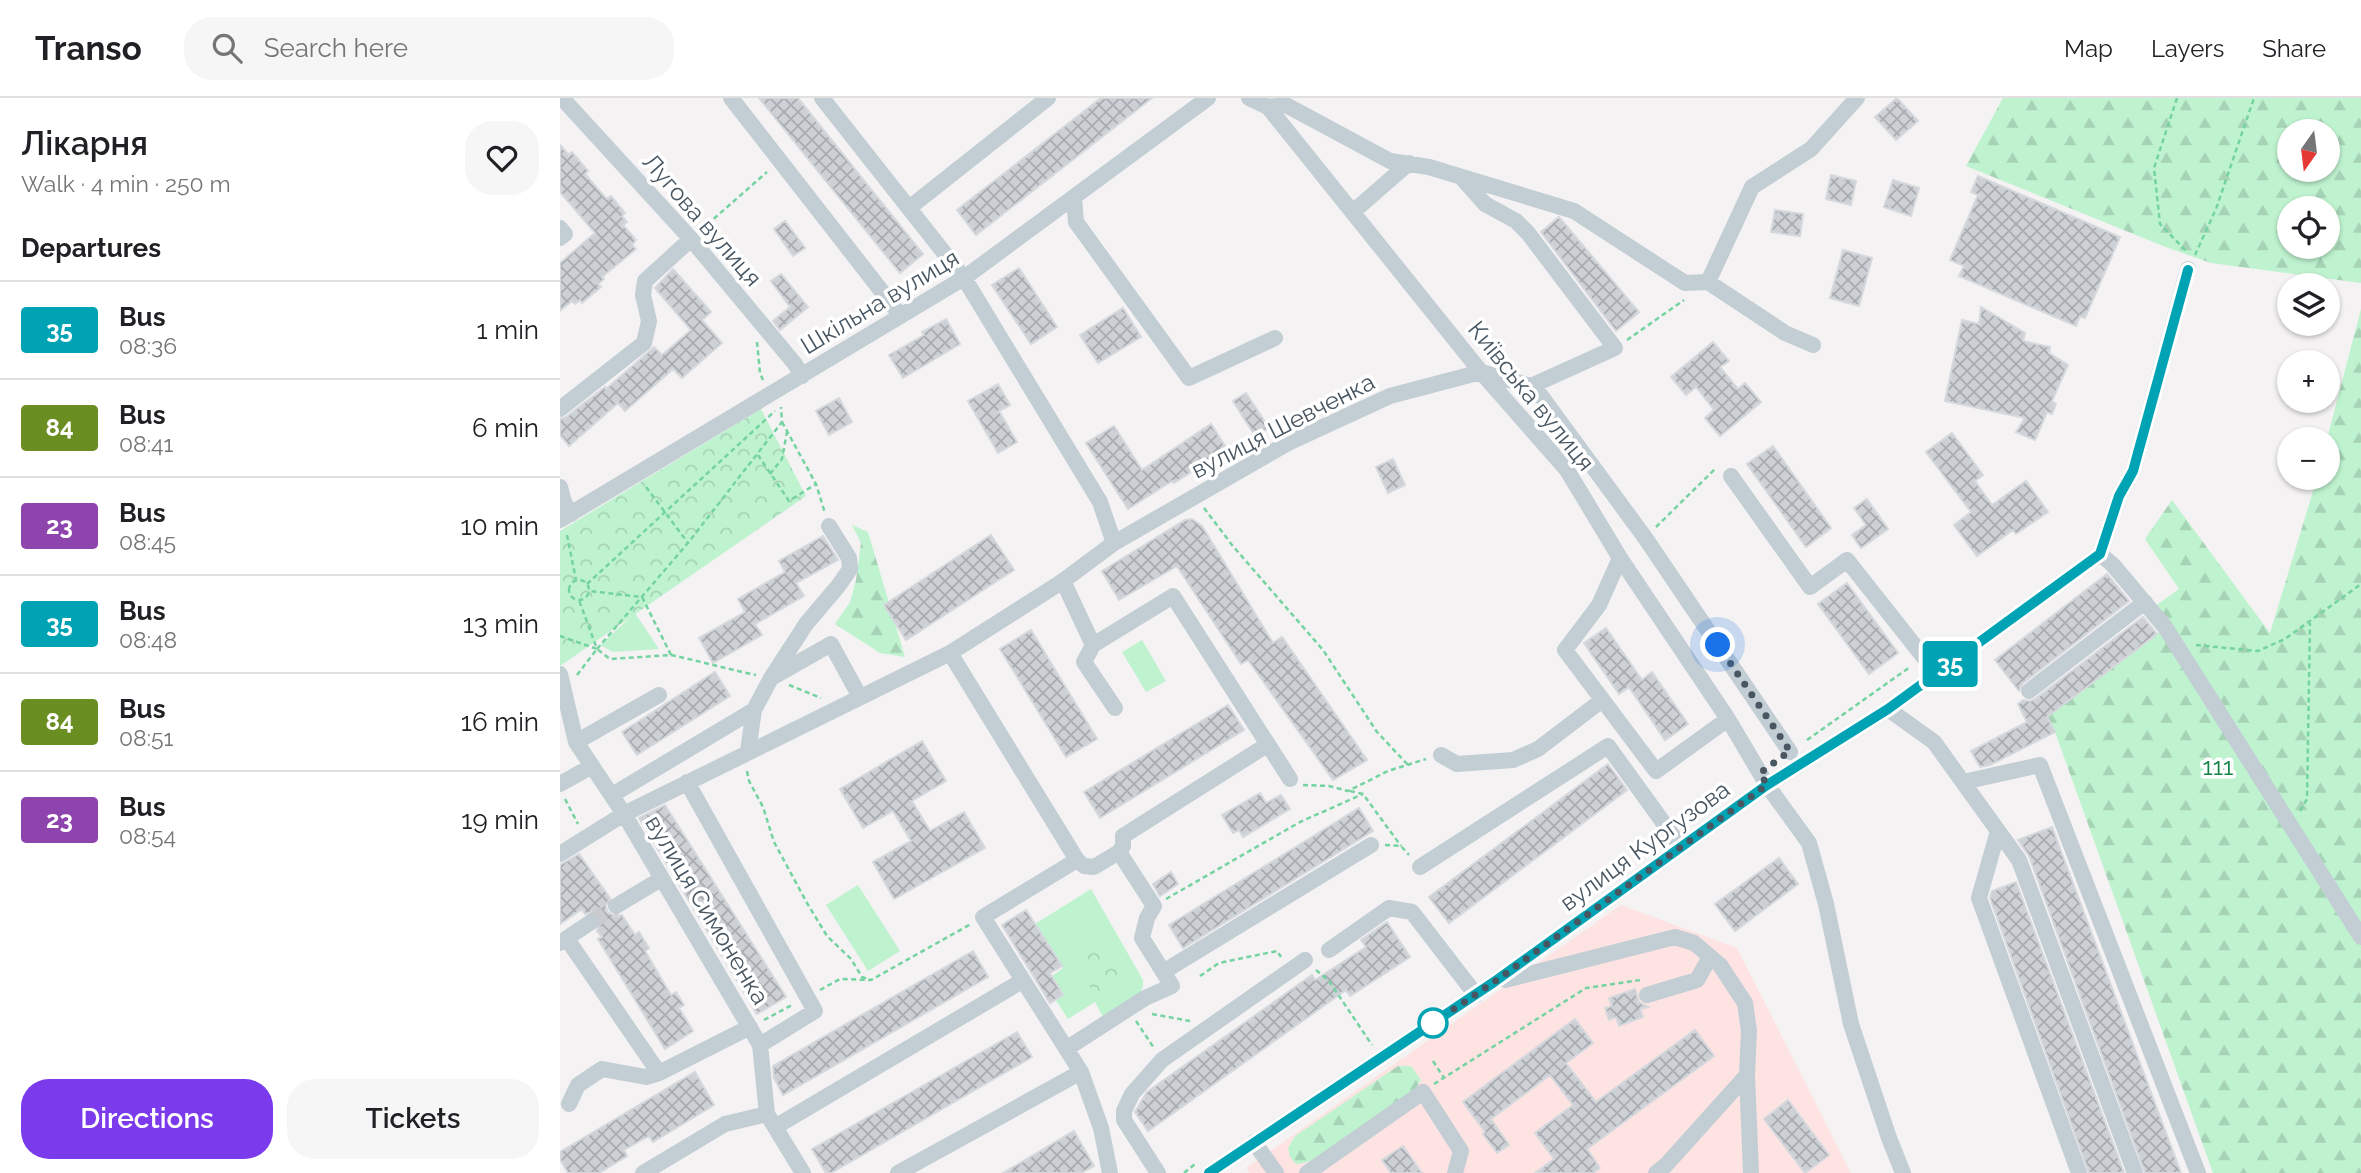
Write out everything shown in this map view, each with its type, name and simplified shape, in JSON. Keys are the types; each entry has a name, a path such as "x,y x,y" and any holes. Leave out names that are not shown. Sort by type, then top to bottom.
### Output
{"street":[{"path":"731,98 901,316"},
{"path":"822,98 964,278 1100,502 1114,542"},
{"path":"909,208 1048,98"},
{"name":"Шкільна вулиця","path":"565,521 776,400 802,376 964,278 1208,98"},
{"name":"Київська вулиця","path":"1249,98 1268,107 1481,372 1567,470 1620,558 1728,719 1767,785 1809,843 1826,904 1851,1024 1903,1173"},
{"path":"1707,282 1752,187 1811,149 1857,98"},
{"name":"Лугова вулиця","path":"563,102 691,239 802,376"},
{"path":"1268,107 1286,105 1390,161 1409,163 1461,177 1574,211 1685,283 1707,282 1785,333 1813,345"},
{"path":"1354,211 1409,163"},
{"path":"1461,177 1485,204 1516,221 1528,233 1615,348 1533,386"},
{"path":"1074,198 1076,222 1189,378 1275,338"},
{"path":"560,228 565,234 560,239"},
{"path":"560,409 644,343 649,321 643,295 645,281 691,239"},
{"path":"2188,270 2133,471 2119,496 2100,554 2145,602 2172,638 2361,937"},
{"path":"1481,372 1533,386 1646,539 1790,751"},
{"name":"вулиця Шевченка","path":"560,854 625,814 687,782 950,653 1063,581 1114,542 1288,443 1390,396 1481,372"},
{"path":"1732,477 1810,587 1847,560 1937,674"},
{"path":"560,487 565,521"},
{"path":"748,751 754,710 771,678 806,624 850,569 849,558 829,526"},
{"name":"вулиця Кургузова","path":"1209,1173 1476,995 1767,785 1888,709 2100,554"},
{"path":"1620,558 1599,605 1565,650 1656,771 1728,719"},
{"path":"1063,581 1093,645"},
{"path":"1115,708 1084,662 1093,645 1172,596 1290,779"},
{"path":"2029,691 2145,602"},
{"path":"771,678 831,644 860,697"},
{"path":"950,653 1077,860 1084,866 1094,867 1119,852 1123,846 1123,835 1267,745"},
{"name":"вулиця Симоненка","path":"560,674 576,742 625,814 760,1045 771,1121 803,1173"},
{"path":"576,742 659,695"},
{"path":"1441,755 1457,764 1513,760 1538,749 1601,701"},
{"path":"1888,709 1934,742 2019,860 2135,1173"},
{"path":"612,795 754,710"},
{"path":"1420,867 1608,746 1681,847"},
{"path":"1963,782 2040,765 2198,1173"},
{"path":"560,784 592,766"},
{"path":"687,782 815,1011 760,1045"},
{"path":"1998,831 1979,898 2079,1173"},
{"path":"1163,972 1371,845"},
{"path":"1066,1049 1145,998 1172,986 1142,938 1147,918 1154,906 1119,852"},
{"path":"1077,860 983,917 1081,1072 1101,1128 1110,1173"},
{"path":"616,906 662,879"},
{"path":"1329,950 1389,908 1412,912 1476,995"},
{"path":"591,922 564,941 659,1073"},
{"path":"1494,982 1675,937 1694,943 1720,965 1745,1003 1749,1031 1747,1075 1751,1173"},
{"path":"1649,987 1697,980 1710,957"},
{"path":"1157,1173 1124,1120 1124,1111 1132,1094 1162,1060 1305,961"},
{"path":"643,1173 725,1124 771,1121 1022,981"},
{"path":"563,1101 578,1084 602,1069 646,1077 750,1027"},
{"path":"898,1173 1081,1072"},
{"path":"1656,1173 1747,1075"},
{"path":"1307,1173 1423,1093 1461,1151 1455,1173"},
{"path":"1254,1142 1276,1173"}],"path":[{"path":"2177,98 2154,168 2160,224 2193,258 2216,209 2253,98"},
{"path":"691,239 780,160"},
{"path":"1615,348 1687,298"},
{"path":"754,315 760,373 776,400 782,422 816,484 829,526"},
{"path":"587,584 664,512 776,400"},
{"path":"567,706 578,674 688,544 782,422"},
{"path":"770,474 782,459 787,431"},
{"path":"757,454 789,501 816,484"},
{"path":"1646,539 1652,530 1720,465 1732,477"},
{"path":"643,482 688,544"},
{"path":"1197,494 1203,508 1232,545 1323,650 1377,732 1408,765"},
{"path":"565,521 576,580"},
{"path":"576,580 587,584"},
{"path":"576,580 571,583 569,590 570,596 579,600 586,598 589,592 587,584"},
{"path":"2192,644 2205,648 2258,651 2285,639 2361,584"},
{"path":"560,588 569,590"},
{"path":"589,592 642,597"},
{"path":"560,636 597,649 610,659 670,655 642,597"},
{"path":"579,600 597,649"},
{"path":"2291,825 2307,799 2310,622"},
{"path":"1790,751 1923,658"},
{"path":"748,751 746,765 749,781 763,807 774,842 827,936 851,959 862,977 871,980"},
{"path":"1348,791 1388,772 1441,755"},
{"path":"1290,779 1302,785 1329,786 1363,794 1420,867"},
{"path":"560,791 586,840"},
{"path":"1154,906 1300,822 1363,794"},
{"path":"1371,845 1401,846"},
{"path":"750,1027 840,979 871,980 983,917"},
{"path":"1200,976 1219,963 1277,951 1290,971"},
{"path":"1305,961 1329,981 1373,1047"},
{"path":"1423,1093 1587,988 1649,987"},
{"path":"1128,1010 1214,1025"},
{"path":"1128,1010 1162,1060"},
{"path":"1433,1061 1444,1078"}],"shaded area":[{"path":"1621,905 1737,948 1851,1173 1250,1173 1246,1168"}],"green space":[{"path":"2003,98 2361,98 2361,283 2340,280 2340,273 2286,273 2211,263 1966,166"},
{"name":"111","path":"2361,309 2361,1173 2213,1173 2055,732 2047,717 2162,630 2147,612 2179,589 2145,539 2172,500 2270,633 2313,490 2340,490 2340,427 2330,427 2334,413 2340,413 2340,389"},
{"path":"761,409 806,496 560,666 560,531"},
{"path":"852,525 868,532 905,657 880,653 835,624 850,602 856,580 861,543"},
{"path":"635,613 659,649 613,652 600,645"},
{"path":"1142,640 1166,681 1146,692 1122,652"},
{"path":"858,885 900,951 868,971 826,905"},
{"path":"1091,889 1143,980 1143,987 1130,1003 1103,1017 1095,1002 1068,1019 1044,982 1063,968 1035,924"},
{"path":"1109,943 1130,979 1096,998 1076,962"},
{"path":"1398,1066 1411,1066 1421,1080 1415,1090 1339,1146 1308,1162 1296,1164 1290,1157 1288,1148 1295,1136"}],"building":[{"path":"759,98 798,98 923,254 900,273"},
{"path":"1101,98 1152,98 976,235 957,210"},
{"path":"1897,98 1918,121 1896,140 1875,117"},
{"path":"560,145 569,155 572,152 588,171 585,174 603,195 607,199 611,196 625,213 622,216 627,222 623,225 636,240 632,245 636,249 602,277 604,279 598,284 601,287 582,303 580,300 575,304 572,301 560,311 560,263 595,233 560,192"},
{"path":"1831,175 1856,181 1851,205 1826,199"},
{"path":"1978,176 2120,237 2085,318 2080,316 2076,326 1959,276 1964,266 1950,260 1978,195 1971,192"},
{"path":"1893,180 1919,188 1911,216 1884,207"},
{"path":"1775,210 1803,214 1800,236 1771,232"},
{"path":"1559,217 1639,312 1616,331 1541,232"},
{"path":"785,221 805,248 793,256 774,229"},
{"path":"1843,250 1872,258 1859,306 1830,298"},
{"path":"1019,268 1057,327 1031,344 992,285"},
{"path":"673,269 711,312 702,320 722,343 682,378 673,369 625,411 618,403 569,446 560,435 560,419 605,387 606,389 654,347 662,355 691,330 655,288"},
{"path":"781,274 808,307 780,330 773,321 790,307 771,281"},
{"path":"1981,307 2025,333 2023,341 2050,347 2049,353 2068,365 2052,401 2056,404 2052,414 2047,412 2035,440 2016,432 2025,418 1945,401 1962,320 1979,324"},
{"path":"1123,308 1141,337 1098,363 1080,335"},
{"path":"946,319 960,344 903,378 889,355"},
{"path":"1713,342 1729,361 1720,367 1738,389 1745,383 1761,402 1720,436 1705,418 1714,410 1696,387 1686,395 1671,377"},
{"path":"998,384 1010,405 999,411 1017,442 998,453 968,401"},
{"path":"1246,393 1269,428 1255,436 1233,401"},
{"path":"839,398 852,422 829,435 816,411"},
{"path":"1211,424 1227,449 1128,509 1086,443 1114,426 1142,470"},
{"path":"1952,433 1983,475 1975,481 1992,505 2026,481 2048,512 2016,534 2013,530 1977,556 1954,525 1971,512 1926,452"},
{"path":"1773,446 1831,528 1806,547 1747,464"},
{"path":"1393,459 1405,485 1388,493 1376,467"},
{"path":"1867,499 1888,529 1861,548 1852,535 1866,525 1854,508"},
{"path":"1192,519 1202,526 1273,643 1282,637 1367,760 1333,780 1248,660 1241,664 1177,566 1119,600 1102,571 1185,520"},
{"path":"991,535 1014,570 906,640 884,605"},
{"path":"823,536 838,560 796,583 804,596 755,624 762,635 713,663 699,638 745,612 738,599 785,572 779,561"},
{"path":"2107,574 2129,601 2023,683 2019,691 1995,660"},
{"path":"1847,583 1898,653 1869,674 1818,604"},
{"path":"2143,617 2157,634 2047,717 2055,732 1990,765 1980,767 1971,751 2027,722 2018,704 2023,700 2035,699"},
{"path":"1606,628 1642,680 1652,672 1688,724 1665,740 1629,687 1619,694 1584,643"},
{"path":"1031,630 1097,739 1066,757 1000,649"},
{"path":"715,672 730,696 637,755 622,732"},
{"path":"1228,705 1244,730 1100,818 1084,792"},
{"path":"922,741 946,781 912,801 930,831 964,812 985,848 894,899 873,862 911,841 893,811 863,828 840,789"},
{"path":"1608,764 1627,790 1449,923 1429,897"},
{"path":"1260,793 1266,803 1281,795 1290,809 1243,837 1239,830 1233,833 1222,815"},
{"path":"665,805 786,997 757,1014 639,818"},
{"path":"1359,808 1373,831 1183,948 1169,925"},
{"path":"2052,827 2181,1173 2145,1173 2029,856 2018,840"},
{"path":"579,854 610,898 606,906 607,912 615,916 622,915 635,935 639,932 649,948 645,951 671,995 676,992 684,1005 679,1008 693,1031 665,1049 598,939 602,937 597,931 601,922 599,916 591,912 585,914 582,909 560,924 560,865"},
{"path":"1779,858 1798,884 1735,931 1715,904"},
{"path":"1171,872 1178,884 1160,896 1153,884"},
{"path":"2016,882 2124,1173 2089,1173 1990,898 1992,891"},
{"path":"1026,910 1062,966 1050,973 1063,995 1050,1003 1002,925"},
{"path":"1387,922 1410,957 1350,996 1346,990 1148,1131 1135,1112 1147,1092 1312,975 1315,980 1366,947 1361,940"},
{"path":"973,951 988,977 783,1095 774,1078 773,1066"},
{"path":"1635,989 1639,1002 1648,1007 1640,1009 1643,1017 1619,1026 1616,1017 1609,1020 1605,1008 1612,1006 1609,998"},
{"path":"1575,1019 1593,1043 1566,1063 1596,1102 1695,1030 1714,1056 1587,1149 1600,1168 1593,1173 1535,1173 1554,1159 1535,1133 1573,1105 1550,1075 1491,1119 1509,1145 1497,1153 1463,1102"},
{"path":"1017,1032 1032,1057 831,1173 826,1173 812,1149"},
{"path":"695,1072 714,1105 653,1142 649,1136 624,1150 627,1156 599,1173 568,1173 560,1159 560,1152"},
{"path":"1788,1100 1829,1155 1805,1173 1764,1119"},
{"path":"1074,1131 1094,1166 1081,1173 1003,1173"},
{"path":"1403,1146 1422,1173 1391,1173 1382,1160"}],"tunnel":[{"path":"591,922 616,906"}],"bus line":[{"name":"35","path":"1209,1173 1494,982 1767,785 1888,709 2100,554 2119,496 2133,471 2188,270"}],"route":[{"path":"1433,1023 1767,785 1760,773 1790,751 1718,645"}]}
